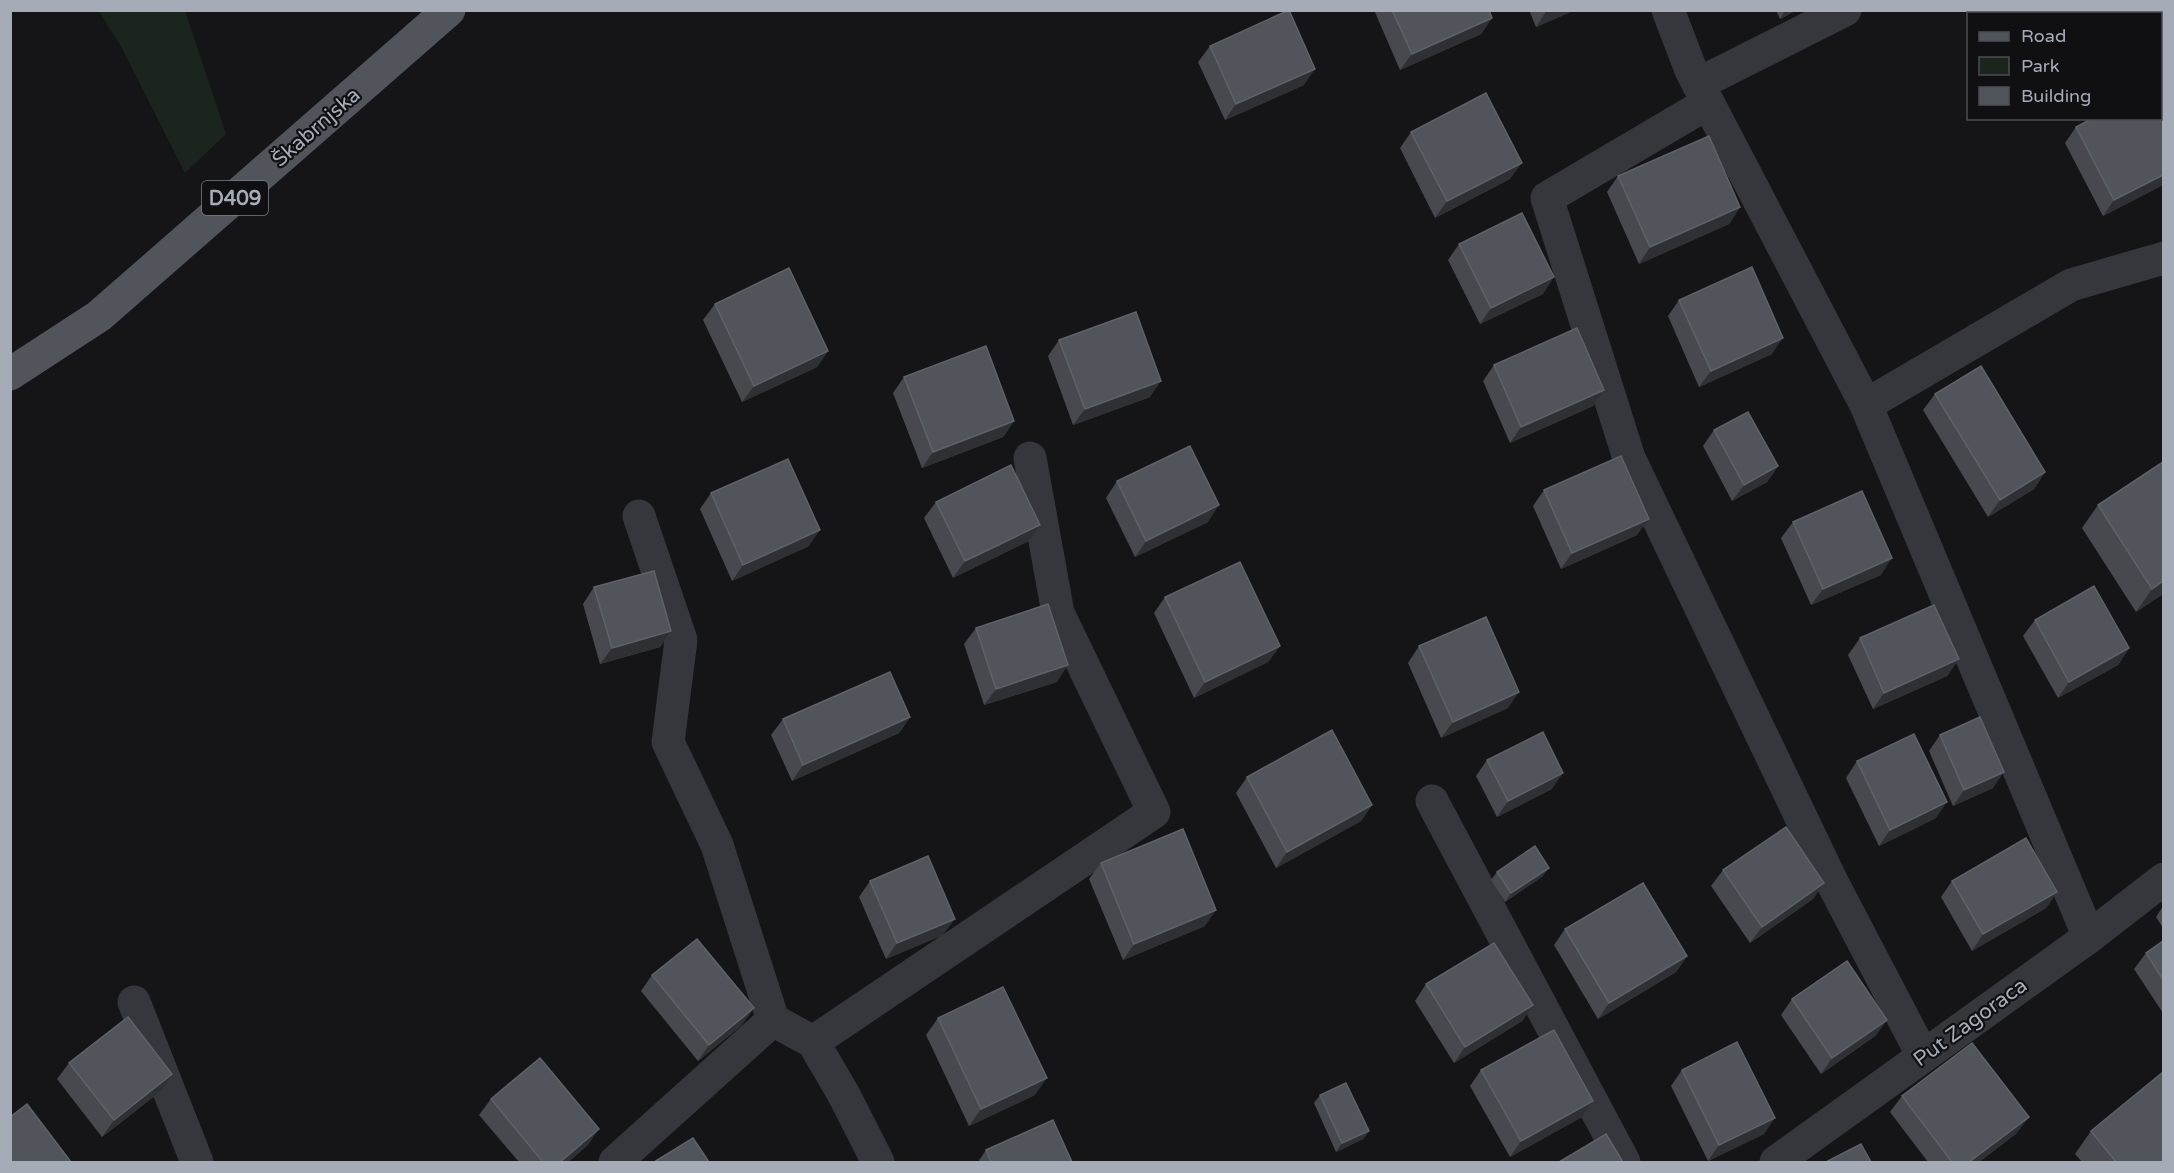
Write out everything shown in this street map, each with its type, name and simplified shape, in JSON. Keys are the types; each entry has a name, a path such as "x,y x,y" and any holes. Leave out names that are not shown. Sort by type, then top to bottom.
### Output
{"main road":[{"name":"Škabrnjska","path":"10,374 99,316 450,10"}],"street":[{"path":"1668,10 1703,94 1866,405 2089,937"},
{"path":"1845,10 1703,94 1547,198 1629,458 1832,882 1923,1056"},
{"path":"1866,405 2071,285 2163,258"},
{"path":"813,1042 1154,812 1058,613 1030,458"},
{"path":"639,516 681,640 668,742 717,845 773,1020 813,1042 844,1095 878,1162"},
{"path":"1432,801 1624,1162"},
{"name":"Put Zagoraca","path":"1776,1162 2089,937 2163,879"},
{"path":"134,1002 197,1162"},
{"path":"615,1162 773,1020"}],"green space":[{"path":"99,11 185,11 226,134 185,173 123,50"}],"building":[{"path":"1289,10 1315,69 1236,104 1210,46"},
{"path":"1392,10 1489,10 1492,18 1412,54"},
{"path":"1486,93 1522,163 1447,201 1411,132"},
{"path":"2162,95 2163,175 2114,200 2076,127 2089,120 2162,120"},
{"path":"1709,136 1740,207 1650,247 1618,176"},
{"path":"1522,213 1554,277 1491,308 1459,244"},
{"path":"1752,267 1783,338 1711,371 1679,300"},
{"path":"789,268 828,351 754,386 715,304"},
{"path":"1136,312 1161,381 1085,409 1059,340"},
{"path":"1577,328 1604,390 1521,427 1494,365"},
{"path":"986,346 1014,421 933,452 904,377"},
{"path":"1981,366 2045,472 2000,500 1935,394"},
{"path":"1748,412 1778,466 1744,485 1714,430"},
{"path":"1190,446 1219,505 1146,541 1117,481"},
{"path":"1621,456 1649,519 1572,553 1544,490"},
{"path":"788,459 820,530 743,565 711,493"},
{"path":"2163,462 2163,581 2152,589 2098,505"},
{"path":"1011,465 1040,525 965,561 936,502"},
{"path":"1862,491 1892,558 1823,589 1793,522"},
{"path":"1240,562 1280,646 1205,682 1165,597"},
{"path":"654,571 671,631 612,648 594,587"},
{"path":"2094,586 2129,648 2069,682 2035,620"},
{"path":"1048,604 1068,665 996,689 976,628"},
{"path":"1934,605 1959,659 1884,693 1860,638"},
{"path":"1486,617 1519,692 1453,722 1419,646"},
{"path":"890,672 910,717 803,765 783,719"},
{"path":"1980,717 2004,772 1964,790 1940,735"},
{"path":"1332,730 1372,805 1287,852 1247,777"},
{"path":"1543,732 1563,773 1508,801 1487,760"},
{"path":"1914,734 1947,802 1890,830 1857,761"},
{"path":"1786,827 1824,883 1762,927 1723,870"},
{"path":"1183,829 1216,910 1134,944 1101,863"},
{"path":"2026,838 2057,892 1983,934 1952,881"},
{"path":"1535,846 1549,868 1511,893 1497,872"},
{"path":"928,856 955,919 897,943 870,881"},
{"path":"1643,883 1687,956 1609,1003 1565,929"},
{"path":"697,939 754,1008 709,1045 652,975"},
{"path":"2163,941 2163,980 2146,953"},
{"path":"1494,943 1533,1005 1465,1047 1426,984"},
{"path":"1847,961 1887,1020 1832,1058 1792,999"},
{"path":"1003,987 1047,1078 981,1109 938,1018"},
{"path":"128,1017 172,1074 114,1120 69,1063"},
{"path":"1554,1030 1593,1101 1521,1141 1481,1070"},
{"path":"1737,1042 1775,1118 1719,1145 1682,1070"},
{"path":"1972,1043 2029,1117 1969,1162 1952,1162 1902,1096"},
{"path":"540,1058 599,1129 560,1162 543,1162 491,1099"},
{"path":"2163,1072 2163,1162 2116,1162 2091,1131"},
{"path":"1346,1083 1369,1131 1342,1143 1320,1095"},
{"path":"27,1104 71,1162 10,1162 10,1117"},
{"path":"1053,1120 1072,1162 991,1162 986,1150"},
{"path":"1606,1134 1623,1162 1559,1162"},
{"path":"693,1138 709,1162 654,1162"},
{"path":"1861,1144 1871,1162 1826,1162"}]}
